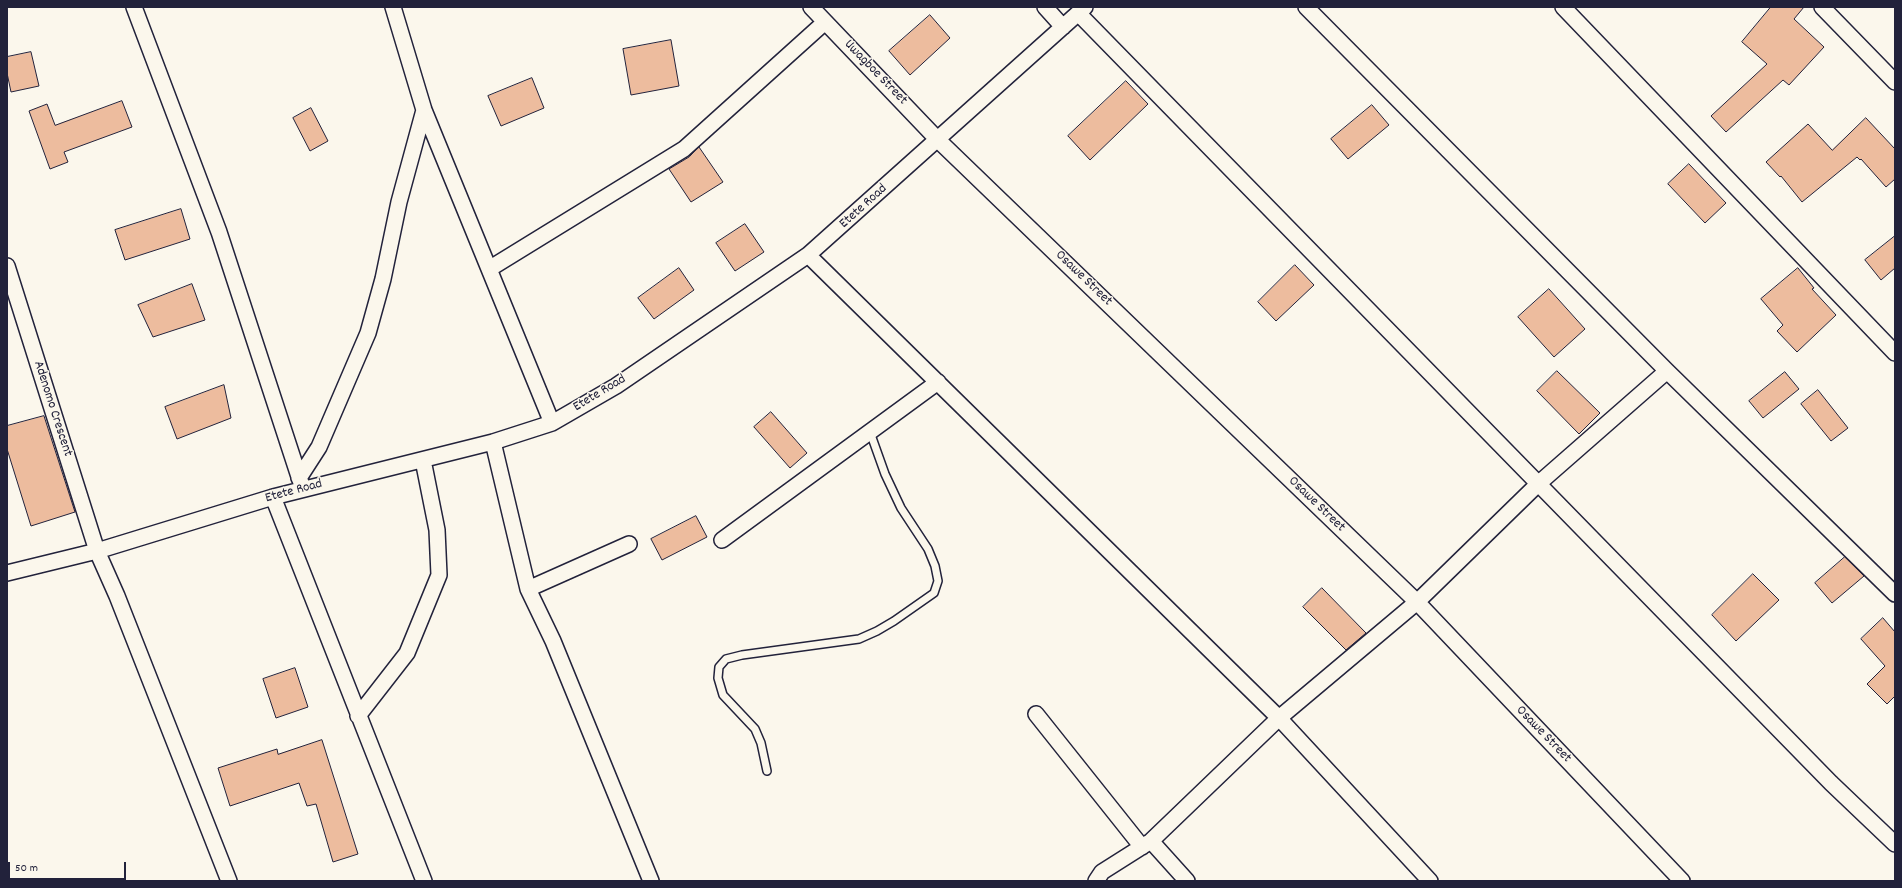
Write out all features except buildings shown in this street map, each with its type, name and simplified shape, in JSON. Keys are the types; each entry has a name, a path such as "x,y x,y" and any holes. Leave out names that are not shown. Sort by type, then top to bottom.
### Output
{"street":[{"path":"134,7 219,232 301,484"},
{"path":"392,7 424,110 552,423"},
{"name":"Uwagboe Street","path":"811,7 938,140"},
{"path":"1044,7 1063,27"},
{"path":"1306,7 1667,371 1895,594"},
{"path":"1563,7 1895,353"},
{"path":"1822,7 1895,82"},
{"path":"1081,10 1538,484 1831,783 1895,844"},
{"name":"Etete Road","path":"7,573 97,551 273,497 301,484 423,460 493,442 552,423 616,386 808,255 938,140 1081,10"},
{"path":"489,269 684,149 826,22"},
{"path":"301,484 319,447 368,333 383,279 399,202 424,110"},
{"name":"Osawe Street","path":"938,140 1417,602 1682,881"},
{"path":"808,255 1279,718 1430,881"},
{"name":"Adenomo Crescent","path":"7,266 97,551 117,596 229,881"},
{"path":"1096,881 1102,872 1146,844 1279,718 1417,602 1538,484 1667,371"},
{"path":"722,540 938,382"},
{"path":"493,442 528,589 553,642 652,881"},
{"path":"358,716 407,653 439,575 437,530 423,460"},
{"path":"273,497 424,881"},
{"path":"528,589 629,544"},
{"path":"1036,714 1146,844 1187,881"}],"lane":[{"path":"767,771 761,743 755,729 723,695 718,678 719,667 726,659 742,655 859,639 894,621 934,593 938,581 935,566 928,549 901,508 885,474 870,432"}]}
